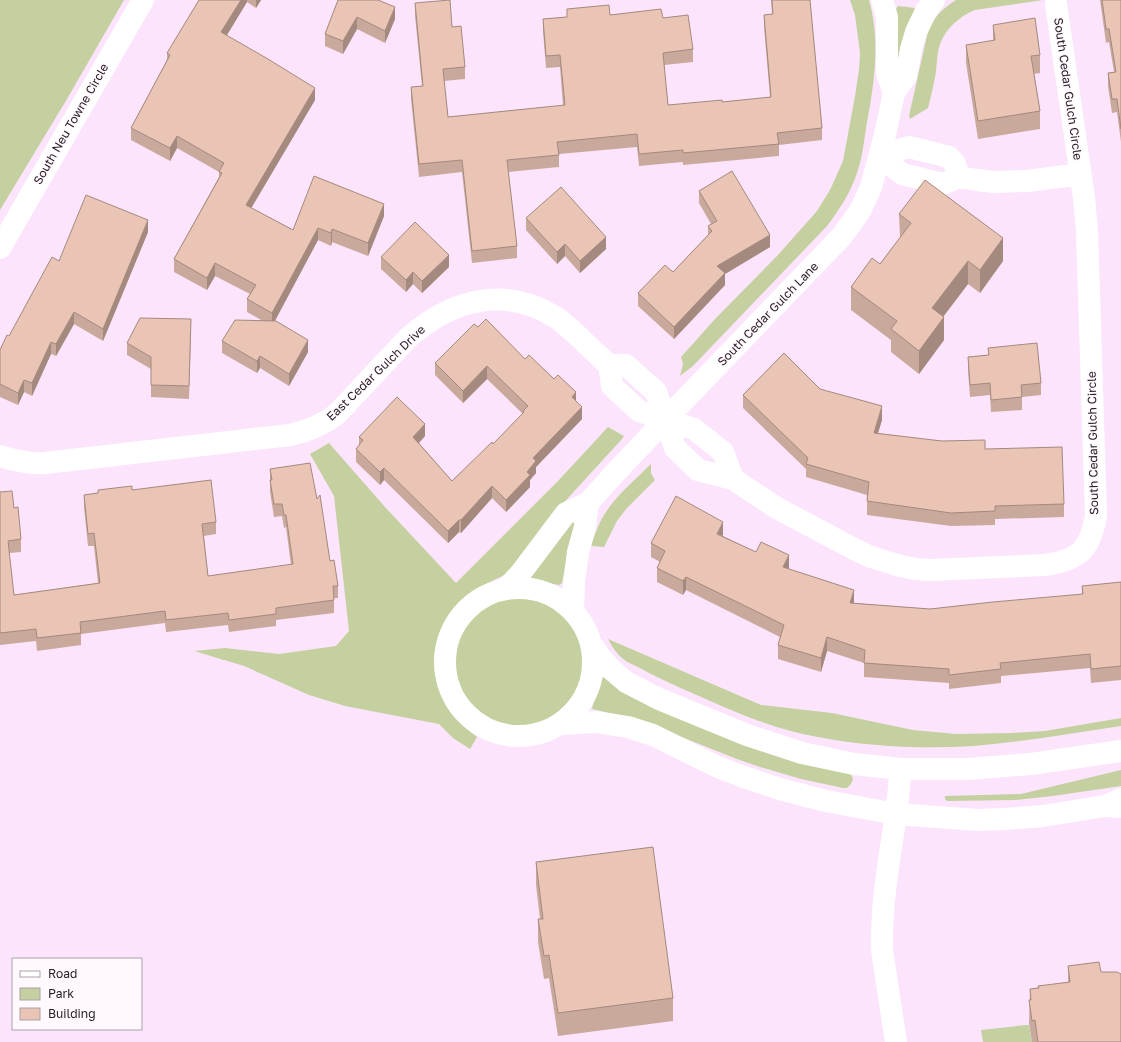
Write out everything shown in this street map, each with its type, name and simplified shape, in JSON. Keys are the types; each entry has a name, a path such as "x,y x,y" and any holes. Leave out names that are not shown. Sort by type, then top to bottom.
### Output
{"street":[{"name":"South Neu Towne Circle","path":"0,248 143,0"},
{"path":"882,0 886,17 887,73 894,93"},
{"name":"South Cedar Gulch Lane","path":"507,588 520,574 566,513 588,503 666,419 842,236 860,211 866,199 876,173 894,93 906,76 911,48 916,32 926,11 934,0"},
{"name":"South Cedar Gulch Circle","path":"666,419 675,448 698,470 733,479 777,508 871,557 901,566 931,570 1060,563 1083,551 1094,530 1096,516 1087,231 1056,4"},
{"name":"South Cedar Gulch Circle","path":"880,156 902,174 943,184 959,177 1005,182 1080,174"},
{"name":"East Cedar Gulch Drive","path":"0,456 22,462 45,463 267,438 305,432 329,420 337,414 408,338 421,327 442,313 459,306 474,302 502,300 528,304 558,318 609,365 626,365 656,392 666,419"},
{"path":"666,419 694,428 722,452 733,479"},
{"path":"573,611 574,576 578,552 585,528 588,503"},
{"path":"592,645 594,660 592,675 588,690 581,703 571,715 560,724 543,732 525,736 507,735 491,731 477,724 464,713 454,700 448,686 444,670 444,654 448,638 455,623 465,610 477,600 491,593 507,588 525,587 543,591 560,599 573,611 585,627 592,645 601,658 626,682 659,699 747,735 802,753 854,764 901,769 961,770 1031,764 1121,751"},
{"path":"560,724 596,722 628,727 653,735 718,767 773,787 826,801 896,814 977,820 1005,819 1049,815 1116,804"},
{"path":"896,1042 882,950 882,935 885,891 901,769"}],"green space":[{"path":"0,0 124,0 67,99 0,210"},
{"path":"850,0 869,0 875,32 875,64 872,96 863,150 859,167 848,194 827,226 693,366 680,376 683,364 681,357 716,318 777,256 817,211 830,190 843,161 859,70 860,53 855,15"},
{"path":"956,0 1043,0 975,10 954,23 940,44 928,108 910,119 909,116 928,31 939,13"},
{"path":"898,6 915,8 898,74 896,9"},
{"path":"608,427 624,436 622,439 543,527 510,571 477,589 461,601 451,612 444,625 439,638 435,668 442,697 449,710 462,725 477,737 470,749 453,738 439,724 345,706 309,695 244,666 194,651 225,648 279,654 336,646 349,631 334,496 310,454 329,443 385,507 456,583 558,481"},
{"path":"651,464 651,473 655,480 627,508 617,521 604,547 591,546 598,527 612,503"},
{"path":"570,522 574,523 574,527 562,583 559,585 528,579"},
{"path":"524,597 537,599 549,604 569,621 576,631 581,643 583,662 581,681 576,693 559,713 549,720 537,725 512,727 499,725 487,720 467,703 460,693 455,681 453,656 455,643 460,631 477,611 487,604 499,599"},
{"path":"608,639 761,705 832,713 913,730 956,734 1045,731 1121,718 1121,726 1030,740 974,746 896,746 837,740 786,730 707,700 627,662 617,652"},
{"path":"602,673 851,774 853,779 851,784 847,788 843,788 801,779 737,759 636,719 592,709 600,675"},
{"path":"1121,770 1121,786 1016,800 947,801 945,799 945,796 1021,794"},
{"path":"1029,1025 1032,1042 983,1042 981,1030"}],"building":[{"path":"199,0 241,0 221,32 315,88 246,205 293,230 314,176 384,204 368,243 332,229 331,233 318,228 272,313 247,299 256,285 215,263 207,278 174,259 222,173 219,172 224,163 177,136 170,148 131,128 170,55 167,53"},
{"path":"338,0 378,0 395,7 385,31 357,17 343,41 325,34"},
{"path":"450,0 452,27 461,26 465,67 443,69 448,117 565,105 560,55 546,56 543,19 567,17 567,9 609,5 610,15 661,9 663,18 688,15 693,49 663,53 668,105 771,97 764,15 773,14 772,0 810,0 822,128 777,133 779,144 683,153 683,150 639,154 637,134 557,142 559,155 507,160 517,246 472,251 462,160 419,164 411,87 423,86 415,3"},
{"path":"1102,0 1121,0 1121,129 1117,99 1112,99 1108,73 1116,72 1109,29 1106,29"},
{"path":"1035,18 1040,55 1031,56 1040,111 978,121 966,45 995,40 993,25"},
{"path":"732,171 770,235 717,266 725,273 674,327 638,293 665,265 673,272 712,231 708,226 717,221 699,191"},
{"path":"925,180 1003,238 980,270 968,261 932,308 944,317 919,351 891,329 897,321 851,287 872,258 880,264 911,223 899,214"},
{"path":"561,187 606,237 580,261 565,244 557,252 526,218"},
{"path":"86,195 148,220 103,329 74,312 56,344 51,342 32,383 24,380 18,393 0,384 0,350 7,335 9,336 52,257 59,261"},
{"path":"415,222 449,255 422,281 413,272 406,280 381,257"},
{"path":"140,318 191,319 189,386 151,385 151,357 127,343"},
{"path":"486,319 525,359 529,355 554,379 558,375 576,392 572,397 582,407 533,458 536,461 527,472 530,475 506,500 492,486 461,520 459,520 448,531 384,468 380,472 356,449 363,440 359,437 397,397 425,424 413,437 452,481 492,442 493,444 528,406 487,366 463,391 435,363 474,324 478,327"},
{"path":"235,320 276,321 308,340 289,374 260,356 257,361 222,341"},
{"path":"1037,343 1041,383 1021,385 1022,397 991,400 990,383 970,385 968,357 989,355 988,348"},
{"path":"784,353 820,389 882,406 874,433 942,441 985,440 985,449 1062,447 1064,504 995,506 995,511 951,513 867,501 869,482 806,464 808,458 743,395"},
{"path":"310,463 317,499 320,495 330,561 334,560 338,586 333,586 334,600 276,608 276,614 229,620 228,613 166,620 165,611 80,622 81,633 37,638 36,629 0,633 0,492 12,491 14,508 18,507 21,539 8,541 14,595 100,583 94,533 88,534 84,495 98,493 98,490 132,486 132,490 211,480 216,522 202,524 208,576 293,564 286,515 284,515 282,504 274,504 270,480 272,480 270,469"},
{"path":"676,496 723,522 717,534 756,552 761,542 789,555 783,567 854,590 850,603 930,609 1083,594 1082,586 1121,582 1121,666 1091,669 1090,654 1000,663 1001,669 949,675 949,669 864,663 865,650 827,637 821,658 778,645 784,625 686,577 683,581 657,568 665,551 651,543"},
{"path":"653,847 673,998 558,1013 549,955 544,956 538,919 543,919 536,862"},
{"path":"1099,962 1101,972 1117,972 1121,974 1121,1042 1038,1042 1035,1020 1032,1021 1029,1000 1031,1000 1030,989 1039,988 1038,986 1070,982 1068,966"}]}
